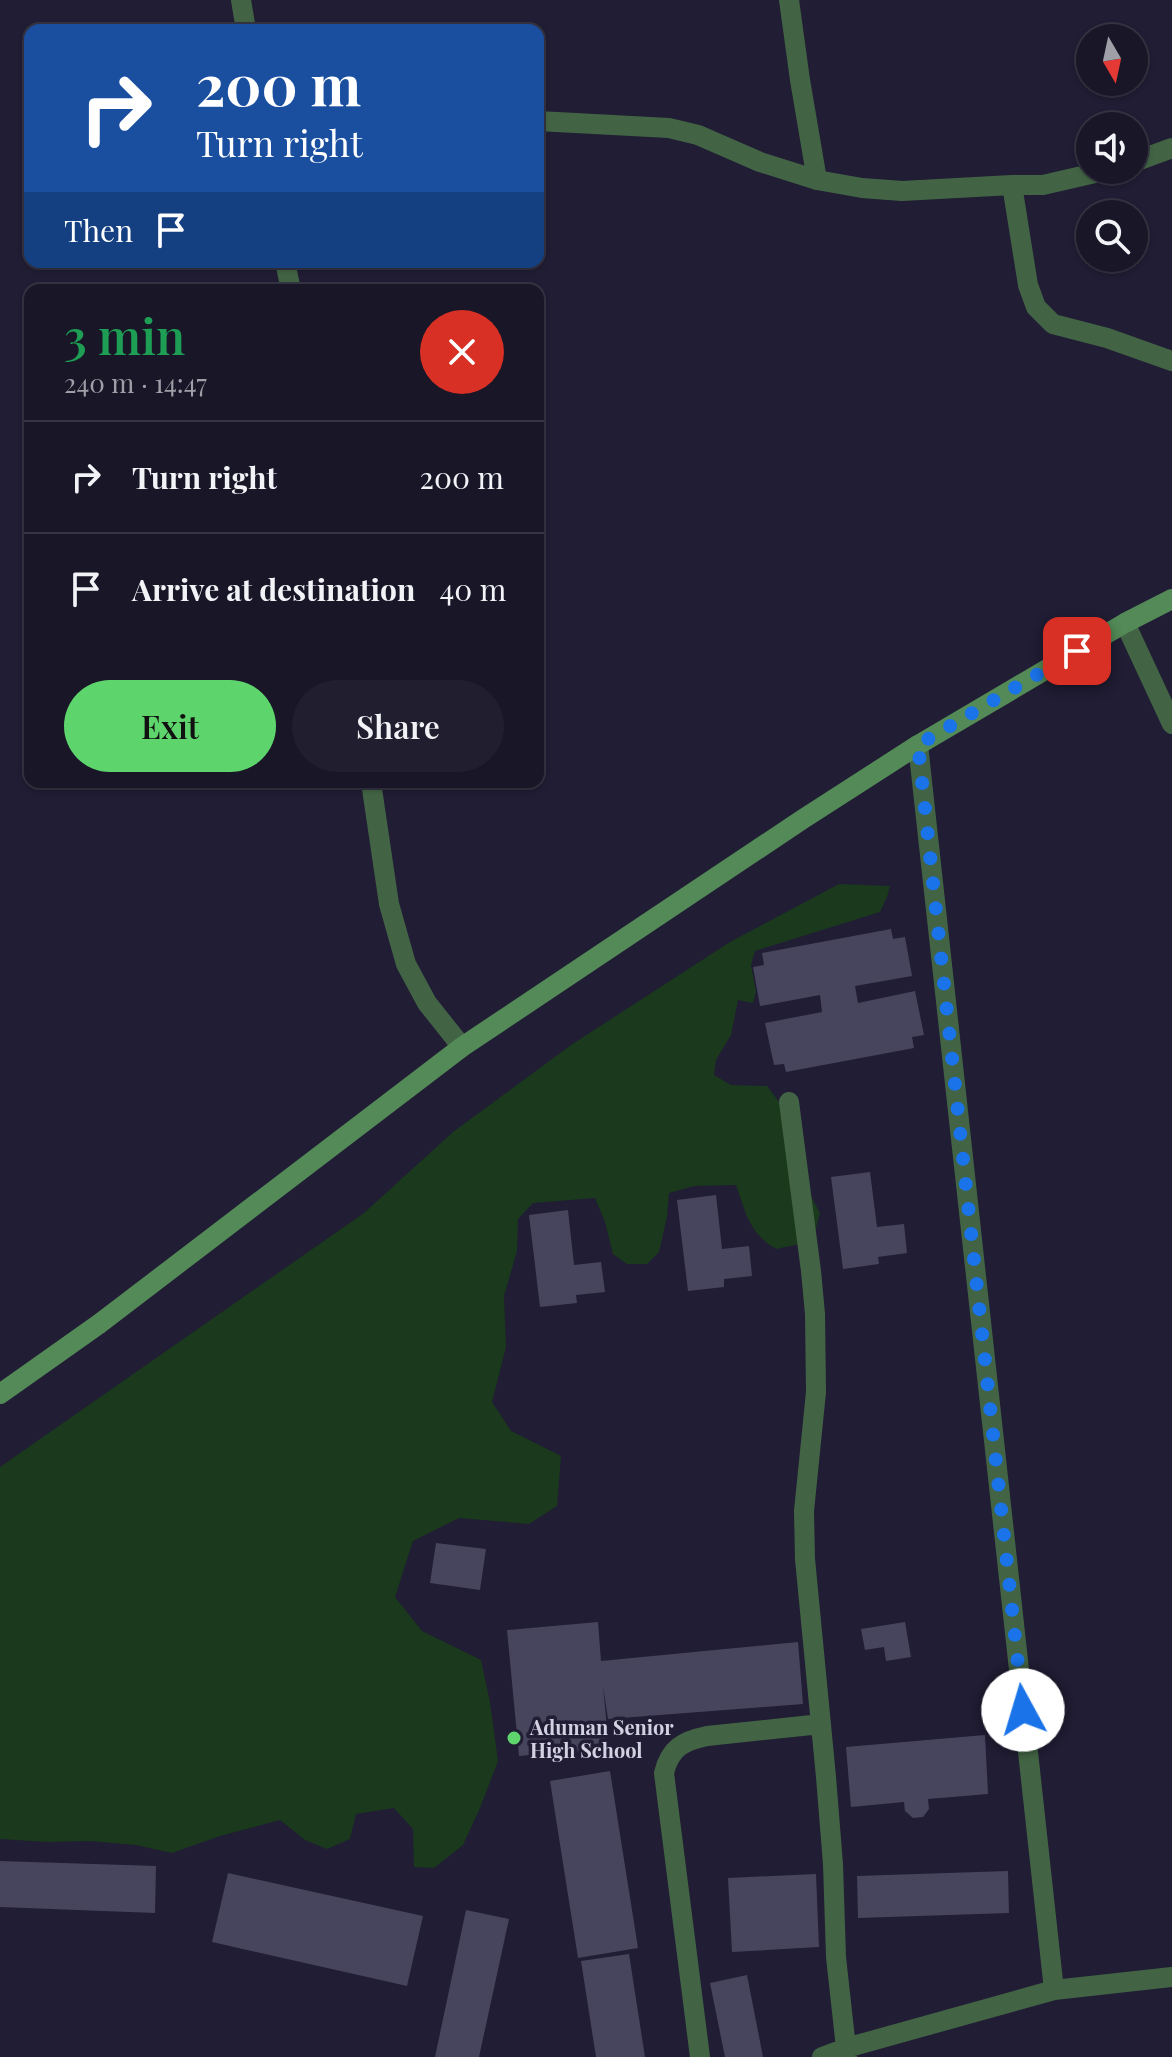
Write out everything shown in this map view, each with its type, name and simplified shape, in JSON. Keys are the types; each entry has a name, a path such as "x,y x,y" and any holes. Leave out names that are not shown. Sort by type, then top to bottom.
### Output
{"street":[{"path":"241,0 245,24"},
{"path":"789,0 817,180"},
{"path":"544,121 669,128 698,135 760,162 817,180 862,188 902,191 1043,185 1076,177"},
{"path":"1148,157 1172,148"},
{"path":"1012,185 1028,285 1036,307 1053,324 1107,338 1172,361"},
{"path":"0,1394 99,1324 462,1047 918,745 1125,623 1172,599"},
{"path":"1125,623 1172,724"},
{"path":"918,745 1054,1990"},
{"path":"372,788 389,904 406,964 427,1003 462,1047"},
{"path":"789,1102 815,1314 816,1392 804,1511 805,1559 833,1864 836,1957 847,2052"},
{"path":"700,2057 664,1773 668,1758 678,1747 692,1739 821,1724"},
{"path":"822,2057 1054,1990 1172,1977"}],"green space":[{"path":"839,884 890,886 880,912 755,951 751,965 756,992 753,1003 738,1000 731,1035 716,1060 714,1075 731,1085 767,1086 789,1115 811,1196 820,1213 809,1242 776,1249 767,1243 750,1222 736,1185 694,1186 669,1193 659,1252 647,1264 627,1264 613,1254 595,1198 533,1203 518,1219 517,1251 504,1296 506,1347 492,1402 511,1431 561,1456 557,1506 529,1524 459,1518 413,1541 395,1597 422,1631 481,1660 498,1761 463,1845 434,1868 414,1867 413,1829 394,1808 356,1814 350,1839 327,1849 305,1840 280,1820 172,1853 136,1845 90,1841 0,1839 0,1467 364,1213 453,1132 571,1045 730,942"}],"building":[{"path":"891,929 893,939 905,937 912,976 855,986 858,1003 915,991 924,1035 912,1037 914,1048 786,1072 784,1064 774,1065 765,1023 822,1012 820,995 760,1006 753,967 764,965 762,953"},
{"path":"870,1172 877,1227 904,1224 907,1253 878,1257 879,1264 843,1269 831,1177"},
{"path":"716,1195 722,1249 749,1246 752,1276 724,1279 724,1287 688,1291 677,1200"},
{"path":"568,1210 574,1265 601,1262 605,1292 576,1295 577,1303 540,1307 529,1215"},
{"path":"436,1543 486,1549 480,1590 430,1583"},
{"path":"598,1622 601,1661 798,1642 803,1704 608,1719 603,1686 609,1749 519,1756 507,1630"},
{"path":"905,1622 911,1657 886,1661 884,1647 865,1650 861,1629"},
{"path":"985,1735 988,1794 928,1799 929,1809 923,1817 913,1818 905,1811 904,1802 851,1807 846,1747"},
{"path":"610,1771 638,1948 578,1958 550,1781"},
{"path":"0,1861 156,1866 155,1913 0,1907"},
{"path":"1008,1871 1009,1913 858,1918 857,1876"},
{"path":"228,1873 423,1916 407,1986 212,1942"},
{"path":"816,1874 819,1947 732,1952 728,1878"},
{"path":"466,1910 509,1919 479,2057 435,2057"},
{"path":"629,1954 645,2057 596,2057 581,1961"},
{"path":"747,1975 763,2057 725,2057 710,1983"}],"place":[{"name":"Aduman Senior High School","path":"514,1738"}],"route":[{"path":"1023,1710 918,745 1077,651"}]}
